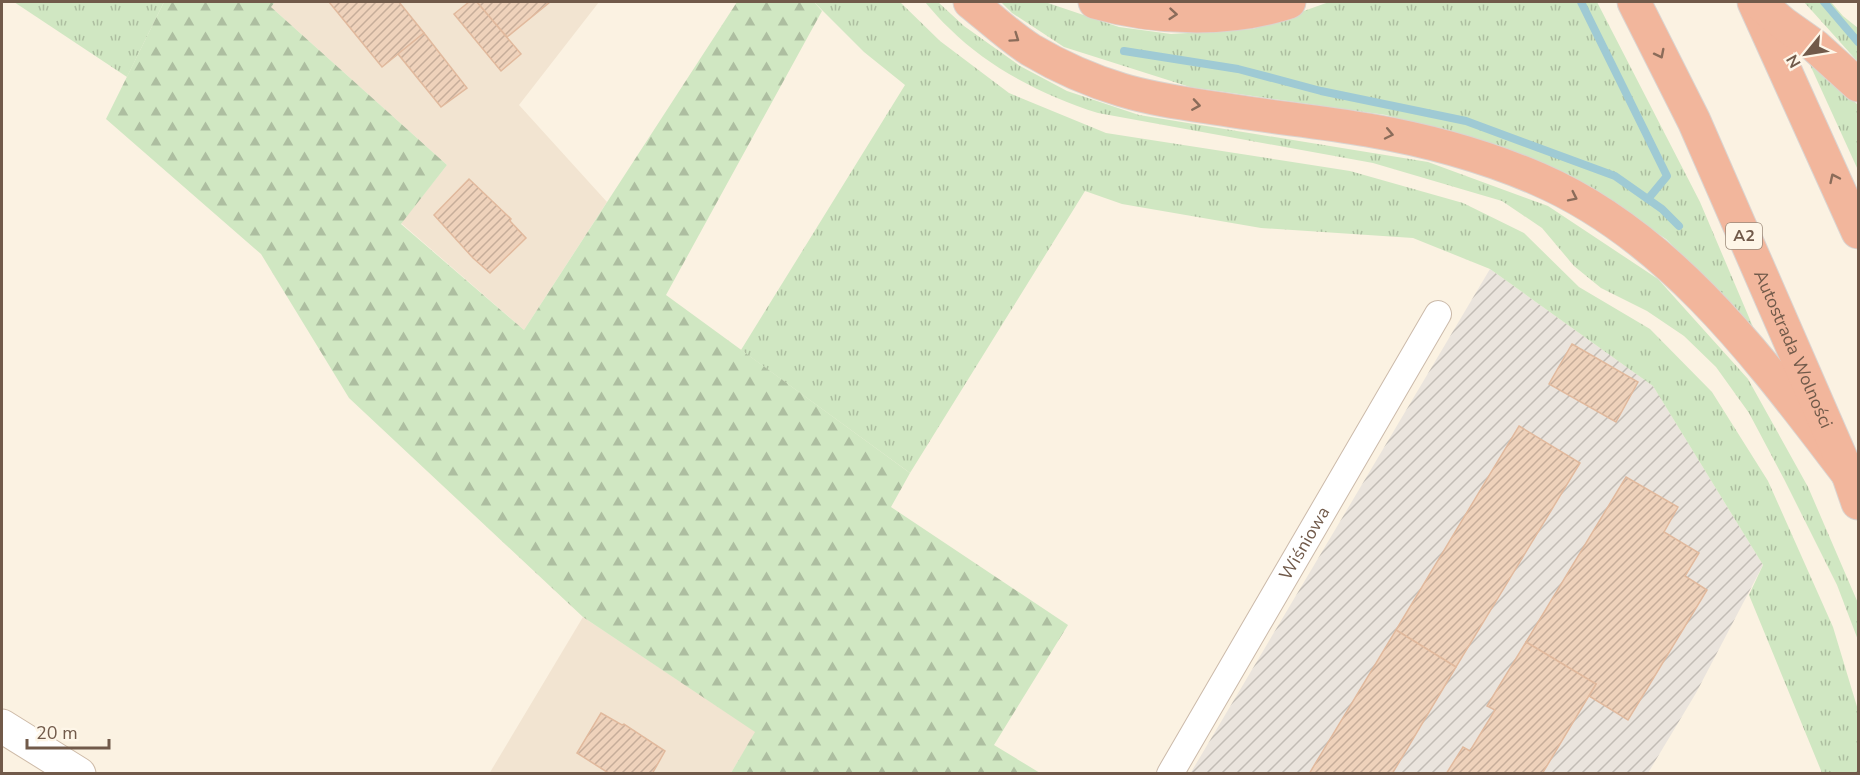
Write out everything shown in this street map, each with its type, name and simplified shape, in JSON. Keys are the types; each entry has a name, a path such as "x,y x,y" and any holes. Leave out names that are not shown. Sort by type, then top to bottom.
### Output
{"highway":[{"path":"970,2 1033,51 1121,90 1157,99 1369,130 1430,143 1538,179 1583,202 1624,229 1663,260 1714,309 1796,406 1853,489"},
{"path":"1095,2 1109,6 1188,15 1228,14 1289,2"},
{"name":"Autostrada Wolności","path":"1634,2 1694,121 1853,489"},
{"path":"1754,2 1858,232"},
{"path":"1758,2 1815,46 1858,85"}],"main road":[{"path":"5,734 79,774"}],"street":[{"name":"Wiśniowa","path":"1170,774 1438,314"}],"shaded area":[{"path":"275,2 599,2 519,105 607,202 524,330 401,223 447,165 271,7"},
{"path":"1490,269 1653,386 1763,565 1696,693 1648,773 1190,774"},
{"path":"583,617 756,732 731,773 489,774"}],"green space":[{"path":"14,2 164,2 127,77"},
{"path":"164,2 275,2 271,7 447,165 401,224 524,330 737,2 814,2 822,11 666,295 910,473 891,507 1068,625 994,745 1040,773 731,773 755,732 583,617 349,398 261,254 106,119"},
{"path":"814,2 900,2 940,41 1009,93 1106,133 1350,171 1463,203 1524,233 1579,287 1650,329 1712,392 1768,481 1833,627 1858,710 1858,773 1822,773 1749,595 1763,565 1653,386 1490,269 1413,238 1261,228 1122,204 1085,191 910,473 741,350 905,85 864,52"},
{"path":"925,2 938,2 964,26 1020,66 1067,91 1139,115 1428,162 1548,206 1658,279 1748,379 1808,487 1858,603 1858,640 1837,585 1784,479 1749,413 1716,367 1684,336 1647,311 1601,288 1574,266 1542,228 1502,201 1373,163 1098,113 1078,106 1000,69 966,43"},
{"path":"1001,2 1045,2 1119,27 1171,34 1253,29 1329,2 1597,2 1700,202 1759,341 1728,303 1666,239 1584,185 1476,142 1386,115 1190,87 1064,47 1012,13"},
{"path":"1804,2 1831,2 1858,28 1858,62"},
{"path":"1806,56 1858,105 1858,170"}],"building":[{"path":"329,2 399,2 424,33 382,67"},
{"path":"469,2 477,2 521,54 501,71 454,14"},
{"path":"477,2 550,2 507,37"},
{"path":"424,33 467,88 441,107 398,54"},
{"path":"469,179 511,219 510,221 526,238 490,273 473,258 434,215"},
{"path":"1572,344 1638,382 1616,422 1549,384"},
{"path":"1519,426 1580,463 1456,667 1396,630"},
{"path":"1626,477 1678,507 1664,532 1699,553 1685,576 1707,590 1628,720 1589,696 1596,684 1526,642"},
{"path":"1396,630 1456,667 1392,774 1309,774"},
{"path":"1526,642 1596,684 1542,774 1446,774 1463,747 1470,751 1495,710 1487,706"},
{"path":"601,713 624,724 665,751 652,774 610,774 577,753"}],"waterway":[{"path":"1581,2 1667,176 1648,199"},
{"path":"1824,2 1858,42"},
{"path":"1124,51 1238,69 1321,91 1466,121 1615,176 1662,209 1679,226"}]}
